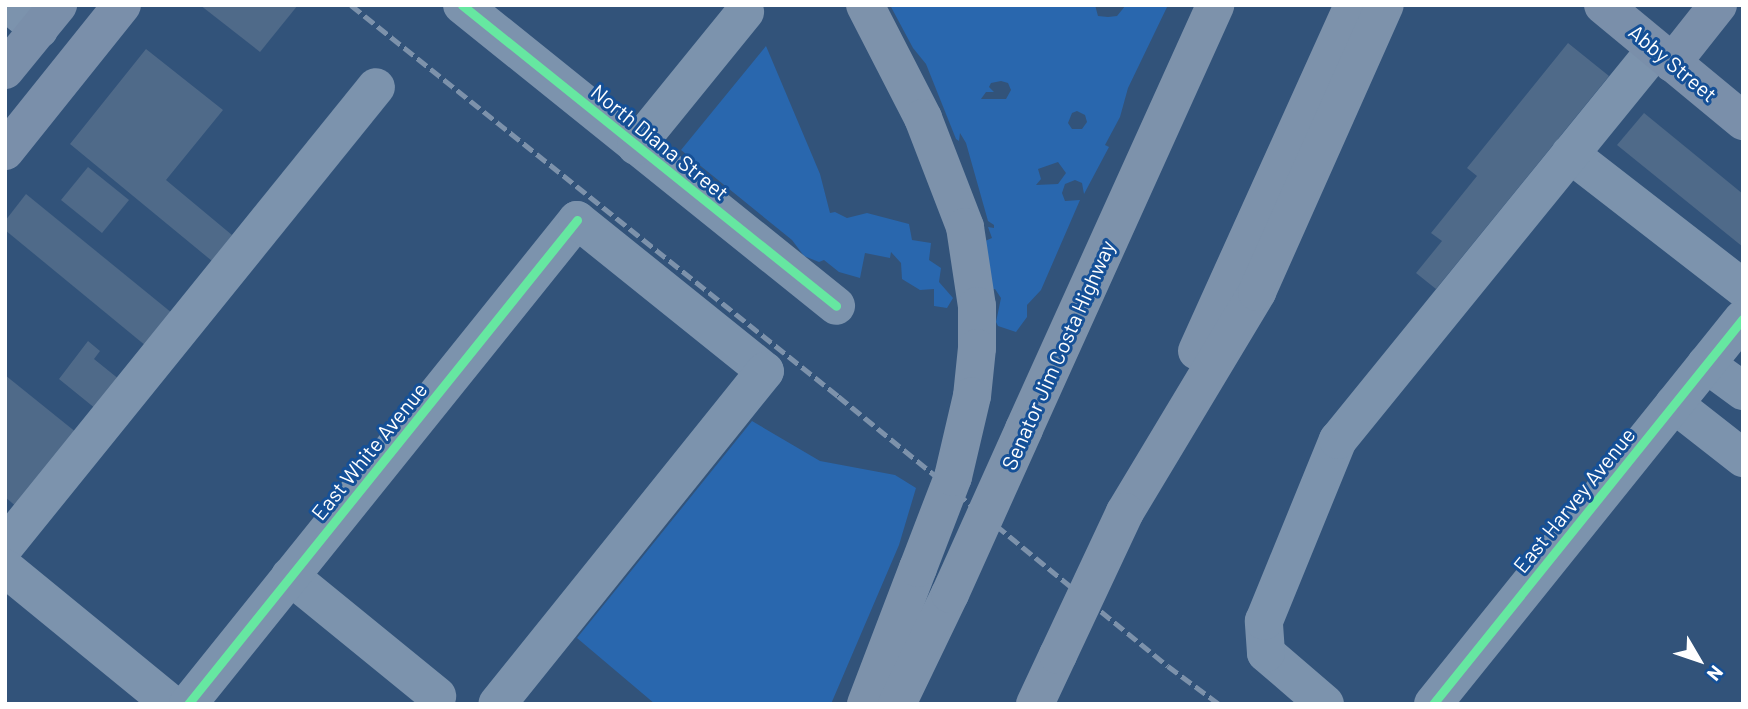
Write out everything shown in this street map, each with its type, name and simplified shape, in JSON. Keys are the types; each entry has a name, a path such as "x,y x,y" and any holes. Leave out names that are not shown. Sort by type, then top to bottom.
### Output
{"highway":[{"path":"865,5 923,118 965,227 977,306 977,348 972,396 953,477 866,704"},
{"name":"Senator Jim Costa Highway","path":"897,704 950,594 1215,5"},
{"path":"1035,704 1125,512 1257,292 1374,6"}],"main road":[{"path":"5,151 122,5"},
{"name":"Abby Street","path":"1603,5 1743,121"},
{"path":"1663,56 1718,5"},
{"path":"5,71 36,13"}],"street":[{"name":"North Diana Street","path":"462,5 836,306"},
{"path":"636,146 745,12"},
{"path":"1325,704 1265,653 1264,621 1338,440 1570,154 1663,56"},
{"path":"5,547 376,87"},
{"path":"1570,154 1743,288"},
{"name":"East White Avenue","path":"188,704 577,220 765,371 497,704"},
{"name":"East Harvey Avenue","path":"1433,704 1743,319"},
{"path":"1706,364 1743,391"},
{"path":"1674,404 1743,458"},
{"path":"5,568 171,704"},
{"path":"290,576 437,696"}],"shaded area":[{"path":"890,5 1095,5 1098,16 1108,17 1117,16 1126,5 1168,5 1128,88 1120,117 1105,145 1109,147 1084,194 1082,183 1075,180 1065,184 1062,193 1065,201 1080,200 1041,290 1027,305 1027,317 1016,332 998,326 996,322 1001,298 995,289 989,290 985,241 992,238 988,227 994,228 994,225 988,221 966,143 960,133 959,141 956,139 926,64 913,48","holes":["991,83 1008,83 1011,90 1006,99 981,99 986,92 994,92 989,87","1077,111 1085,115 1087,122 1082,129 1072,129 1068,123 1072,113","1058,162 1066,173 1058,184 1036,185 1041,179 1038,169"]},
{"path":"766,46 820,174 830,213 835,212 847,218 867,213 909,224 912,240 931,243 929,260 941,268 939,282 953,298 947,308 934,306 934,289 920,290 902,279 901,263 891,252 890,258 865,253 860,278 839,272 824,260 819,262 804,256 792,240 681,150"},
{"path":"752,421 820,461 895,475 916,488 899,545 831,704 655,704 577,638"}],"building":[{"path":"200,5 298,5 260,52"},
{"path":"1568,43 1609,76 1436,289 1416,273 1442,241 1431,233 1477,176 1467,168"},
{"path":"146,49 223,110 166,180 232,235 212,261 70,144"},
{"path":"1644,113 1743,194 1743,247 1617,145"},
{"path":"88,167 129,200 102,233 61,200"},
{"path":"26,194 172,313 146,346 5,230 5,221"},
{"path":"88,341 100,351 94,359 120,380 96,409 59,379"},
{"path":"5,375 77,433 18,508 5,497"}],"railway":[{"path":"351,5 838,396 1168,666 1219,704"}],"cycle path":[{"path":"462,5 836,306"},
{"path":"188,704 577,220"},
{"path":"1433,704 1743,319"}]}
